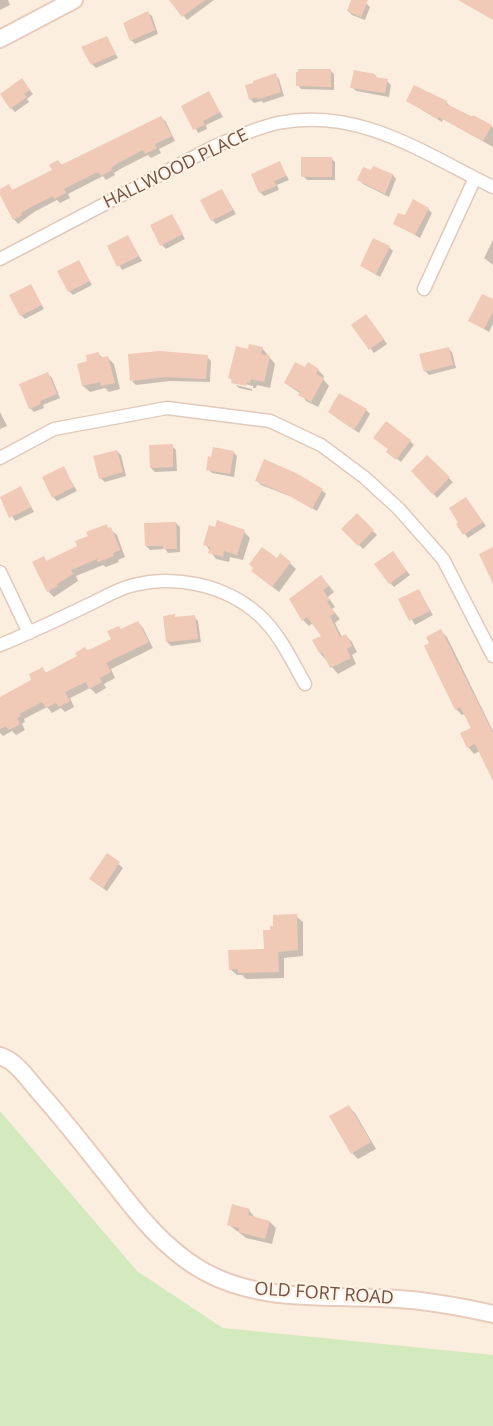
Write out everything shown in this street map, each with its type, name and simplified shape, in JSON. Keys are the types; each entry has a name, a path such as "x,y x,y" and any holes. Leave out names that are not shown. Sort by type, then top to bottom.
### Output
{"main road":[{"path":"0,39 74,0"},
{"name":"OLD FORT ROAD","path":"0,1056 14,1064 52,1106 145,1223 174,1251 211,1275 251,1291 337,1298 398,1299 448,1305 493,1314"}],"street":[{"name":"HALLWOOD PLACE","path":"0,259 213,147 278,123 307,120 338,121 362,125 422,149 493,187"},
{"path":"424,289 475,178"},
{"path":"0,458 54,429 167,408 270,421 321,445 364,477 399,509 443,559 493,656"},
{"path":"0,572 29,633"},
{"path":"0,645 127,586 153,581 176,580 220,591 240,601 260,616 276,636 306,684"}],"green space":[{"path":"0,1111 137,1271 223,1328 493,1355 493,1426 0,1426"}],"building":[{"path":"169,0 205,0 182,17"},
{"path":"351,0 368,0 361,17 347,11"},
{"path":"458,0 493,0 493,20"},
{"path":"148,11 155,30 130,41 123,23"},
{"path":"107,36 116,54 91,65 81,47"},
{"path":"298,69 331,69 331,87 296,86"},
{"path":"354,70 388,79 385,93 350,88"},
{"path":"276,73 281,92 249,100 245,85"},
{"path":"22,78 30,90 24,94 27,97 10,109 0,94"},
{"path":"414,85 447,101 446,104 492,125 483,141 406,101"},
{"path":"209,91 220,112 203,121 205,125 193,130 181,106"},
{"path":"161,116 172,136 155,144 157,148 145,154 143,150 118,163 111,168 112,170 101,176 98,172 64,189 66,193 54,199 53,196 29,208 13,220 0,195 0,189 9,184 12,190 52,170 49,165 58,160 61,165"},
{"path":"301,157 332,157 332,177 301,177"},
{"path":"280,161 286,176 274,181 276,186 259,193 251,174"},
{"path":"373,166 393,174 385,194 357,180 363,167 371,170"},
{"path":"222,189 233,210 211,221 200,200"},
{"path":"413,199 429,208 415,235 393,224 398,213 405,215"},
{"path":"172,214 183,234 160,246 150,225"},
{"path":"128,235 139,256 117,267 107,246"},
{"path":"373,238 390,246 376,274 360,266"},
{"path":"79,260 90,281 68,292 57,271"},
{"path":"31,284 42,305 20,316 9,295"},
{"path":"482,294 493,299 493,312 484,329 468,321"},
{"path":"366,314 384,339 369,350 351,325"},
{"path":"249,344 263,347 261,354 270,356 264,382 251,379 246,386 231,383 232,379 228,378 236,346 248,349"},
{"path":"449,347 453,365 424,372 419,354"},
{"path":"160,351 208,355 206,379 165,377 130,381 128,354"},
{"path":"99,352 100,358 108,356 115,383 101,386 100,382 82,386 77,364 87,361 86,355"},
{"path":"295,362 305,367 308,362 319,369 316,374 324,378 311,402 298,395 300,392 284,383"},
{"path":"48,372 57,394 40,401 41,404 29,409 19,384"},
{"path":"339,393 367,409 354,430 328,412"},
{"path":"386,421 411,440 396,460 386,452 388,449 373,438"},
{"path":"173,444 173,467 150,468 149,445"},
{"path":"213,447 234,451 230,474 206,470 208,456 211,457"},
{"path":"117,450 123,472 99,479 93,456"},
{"path":"427,455 450,477 433,495 411,471"},
{"path":"264,459 296,473 323,489 312,509 286,494 255,481"},
{"path":"64,466 74,487 52,498 42,477"},
{"path":"21,486 31,507 9,518 0,497"},
{"path":"466,497 483,522 463,535 449,508"},
{"path":"357,513 374,530 358,546 341,529"},
{"path":"217,520 245,530 237,555 224,551 223,557 208,553 210,547 203,545 209,525 215,527"},
{"path":"176,522 177,549 145,546 144,523"},
{"path":"107,524 108,528 111,527 120,550 113,553 114,556 98,562 97,559 71,570 73,574 47,592 32,562 44,556 46,561 77,546 75,541 88,536 86,532"},
{"path":"262,547 277,558 280,553 291,562 272,587 251,571 253,568 249,564"},
{"path":"493,547 493,584 479,554"},
{"path":"393,551 407,571 389,584 374,564"},
{"path":"321,575 329,586 323,590 330,600 327,602 335,613 330,616 340,637 346,634 352,646 347,649 351,658 330,668 322,652 319,653 312,640 321,636 307,617 302,621 289,599"},
{"path":"419,589 430,611 409,621 398,599"},
{"path":"175,614 175,617 195,615 198,639 166,642 163,616"},
{"path":"138,621 149,642 106,663 111,672 100,678 102,682 89,689 86,682 65,692 70,701 59,707 56,703 46,708 42,702 19,714 21,716 17,718 20,724 9,730 6,726 0,729 0,697 31,680 29,674 43,667 45,673 77,656 75,653 85,647 87,650 91,649 111,639 107,631 119,626 121,629"},
{"path":"441,629 493,733 493,781 475,744 467,748 460,733 471,728 460,707 455,710 424,646 429,643 426,637"},
{"path":"107,853 120,862 103,888 89,879"},
{"path":"297,914 298,950 278,952 279,972 238,973 238,969 229,970 228,950 264,949 263,930 270,930 270,926 273,926 273,915"},
{"path":"349,1105 371,1142 351,1154 329,1116"},
{"path":"232,1204 250,1209 248,1215 270,1221 265,1239 238,1232 239,1228 227,1225"}]}
